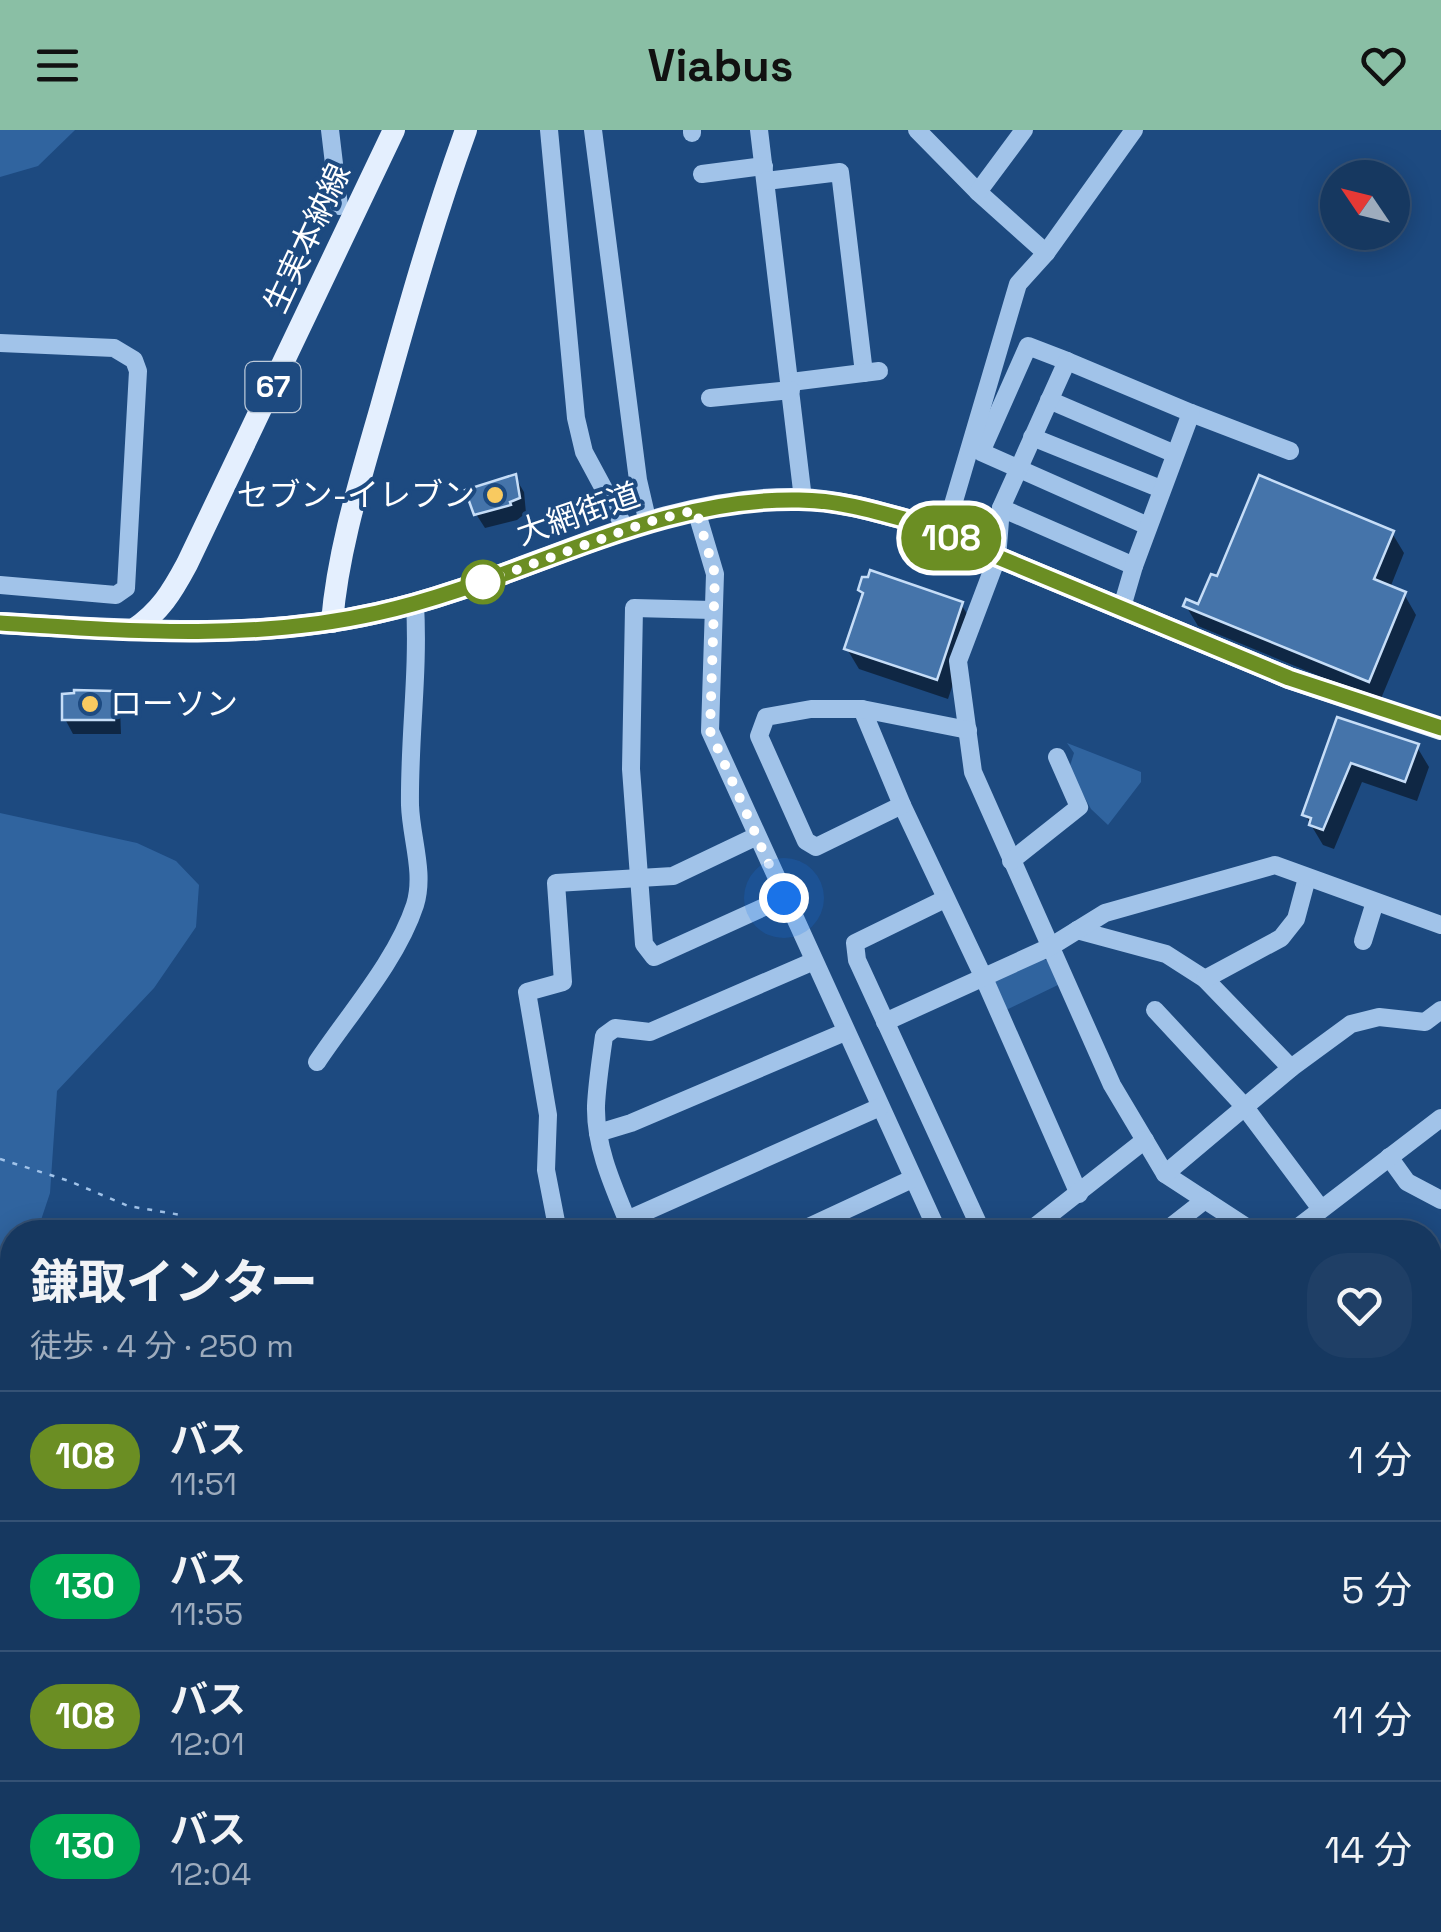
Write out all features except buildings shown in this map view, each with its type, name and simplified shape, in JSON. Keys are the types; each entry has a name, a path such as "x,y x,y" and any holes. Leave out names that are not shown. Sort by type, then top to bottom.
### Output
{"main road":[{"name":"生実本納線","path":"133,630 152,618 168,600 187,564 394,130"},
{"path":"332,622 337,578 366,461 416,283 466,130"},
{"name":"大網街道","path":"0,623 246,631 332,622 416,604 637,526 696,510 738,502 804,500 871,510 944,535 1289,678 1441,728"}],"street":[{"path":"330,130 339,206"},
{"path":"549,130 576,418 584,452 637,526"},
{"path":"593,130 638,480 637,526"},
{"path":"759,130 804,500"},
{"path":"917,130 1046,253"},
{"path":"978,192 1024,130"},
{"path":"944,535 1018,284 1046,253 1134,130"},
{"path":"702,174 840,172 871,372 710,398"},
{"path":"0,344 114,348 134,360 138,372 126,588 116,594 0,585"},
{"path":"1148,526 981,452 1028,346 1290,451"},
{"path":"1066,362 1001,508 998,558 958,661 973,772 1112,1084 1165,1174 1236,1220"},
{"path":"1049,400 1175,454"},
{"path":"1122,607 1161,489 1192,413"},
{"path":"1032,437 1161,489"},
{"path":"1001,508 1134,566"},
{"path":"696,510 715,574 710,731 932,1220"},
{"path":"316,1062 397,944 417,898 410,808 416,604"},
{"path":"712,610 634,608 631,769 644,944 654,957 784,898"},
{"path":"902,805 816,847 806,841 758,736 766,717 811,710 862,709 968,730"},
{"path":"862,709 1079,1194"},
{"path":"1011,861 1079,807 1057,758"},
{"path":"556,1220 546,1170 548,1115 527,992 563,982 556,883 672,876 757,836"},
{"path":"886,1022 1050,947 1105,913 1275,865 1440,921"},
{"path":"1205,979 1280,938 1296,919 1307,878"},
{"path":"945,898 855,943 858,960 977,1220"},
{"path":"1363,941 1376,902"},
{"path":"1077,930 1166,954 1205,979 1291,1068"},
{"path":"627,1220 598,1133 596,1107 604,1036 614,1028 650,1032 814,962"},
{"path":"1154,1010 1244,1106 1321,1209"},
{"path":"1165,1174 1291,1068 1351,1024 1380,1018 1425,1022 1441,1010"},
{"path":"598,1133 631,1123 845,1032"},
{"path":"642,1220 880,1108"},
{"path":"1307,1220 1441,1118"},
{"path":"1044,1220 1145,1140"},
{"path":"1388,1157 1407,1182 1441,1200"},
{"path":"842,1220 912,1179"},
{"path":"1179,1220 1205,1200"}],"path":[{"path":"0,1159 69,1181 128,1206 181,1216"}],"shaded area":[{"path":"0,130 75,130 38,166 0,177"},
{"path":"1067,743 1141,772 1141,782 1108,825 1091,809 1069,769 1074,753"},
{"path":"0,813 137,843 176,861 199,885 196,927 154,988 57,1091 50,1193 41,1220 0,1220"},
{"path":"1040,958 1049,961 1060,984 1004,1011 994,979"}],"bus line":[{"name":"108","path":"0,623 234,631 332,622 450,594 648,522 738,502 804,500 871,510 911,521 1289,678 1441,728"}],"place":[{"name":"セブン-イレブン","path":"495,495"},
{"name":"ローソン","path":"90,704"}],"route":[{"path":"483,582 648,522 696,510 715,574 710,731 784,898"}]}
